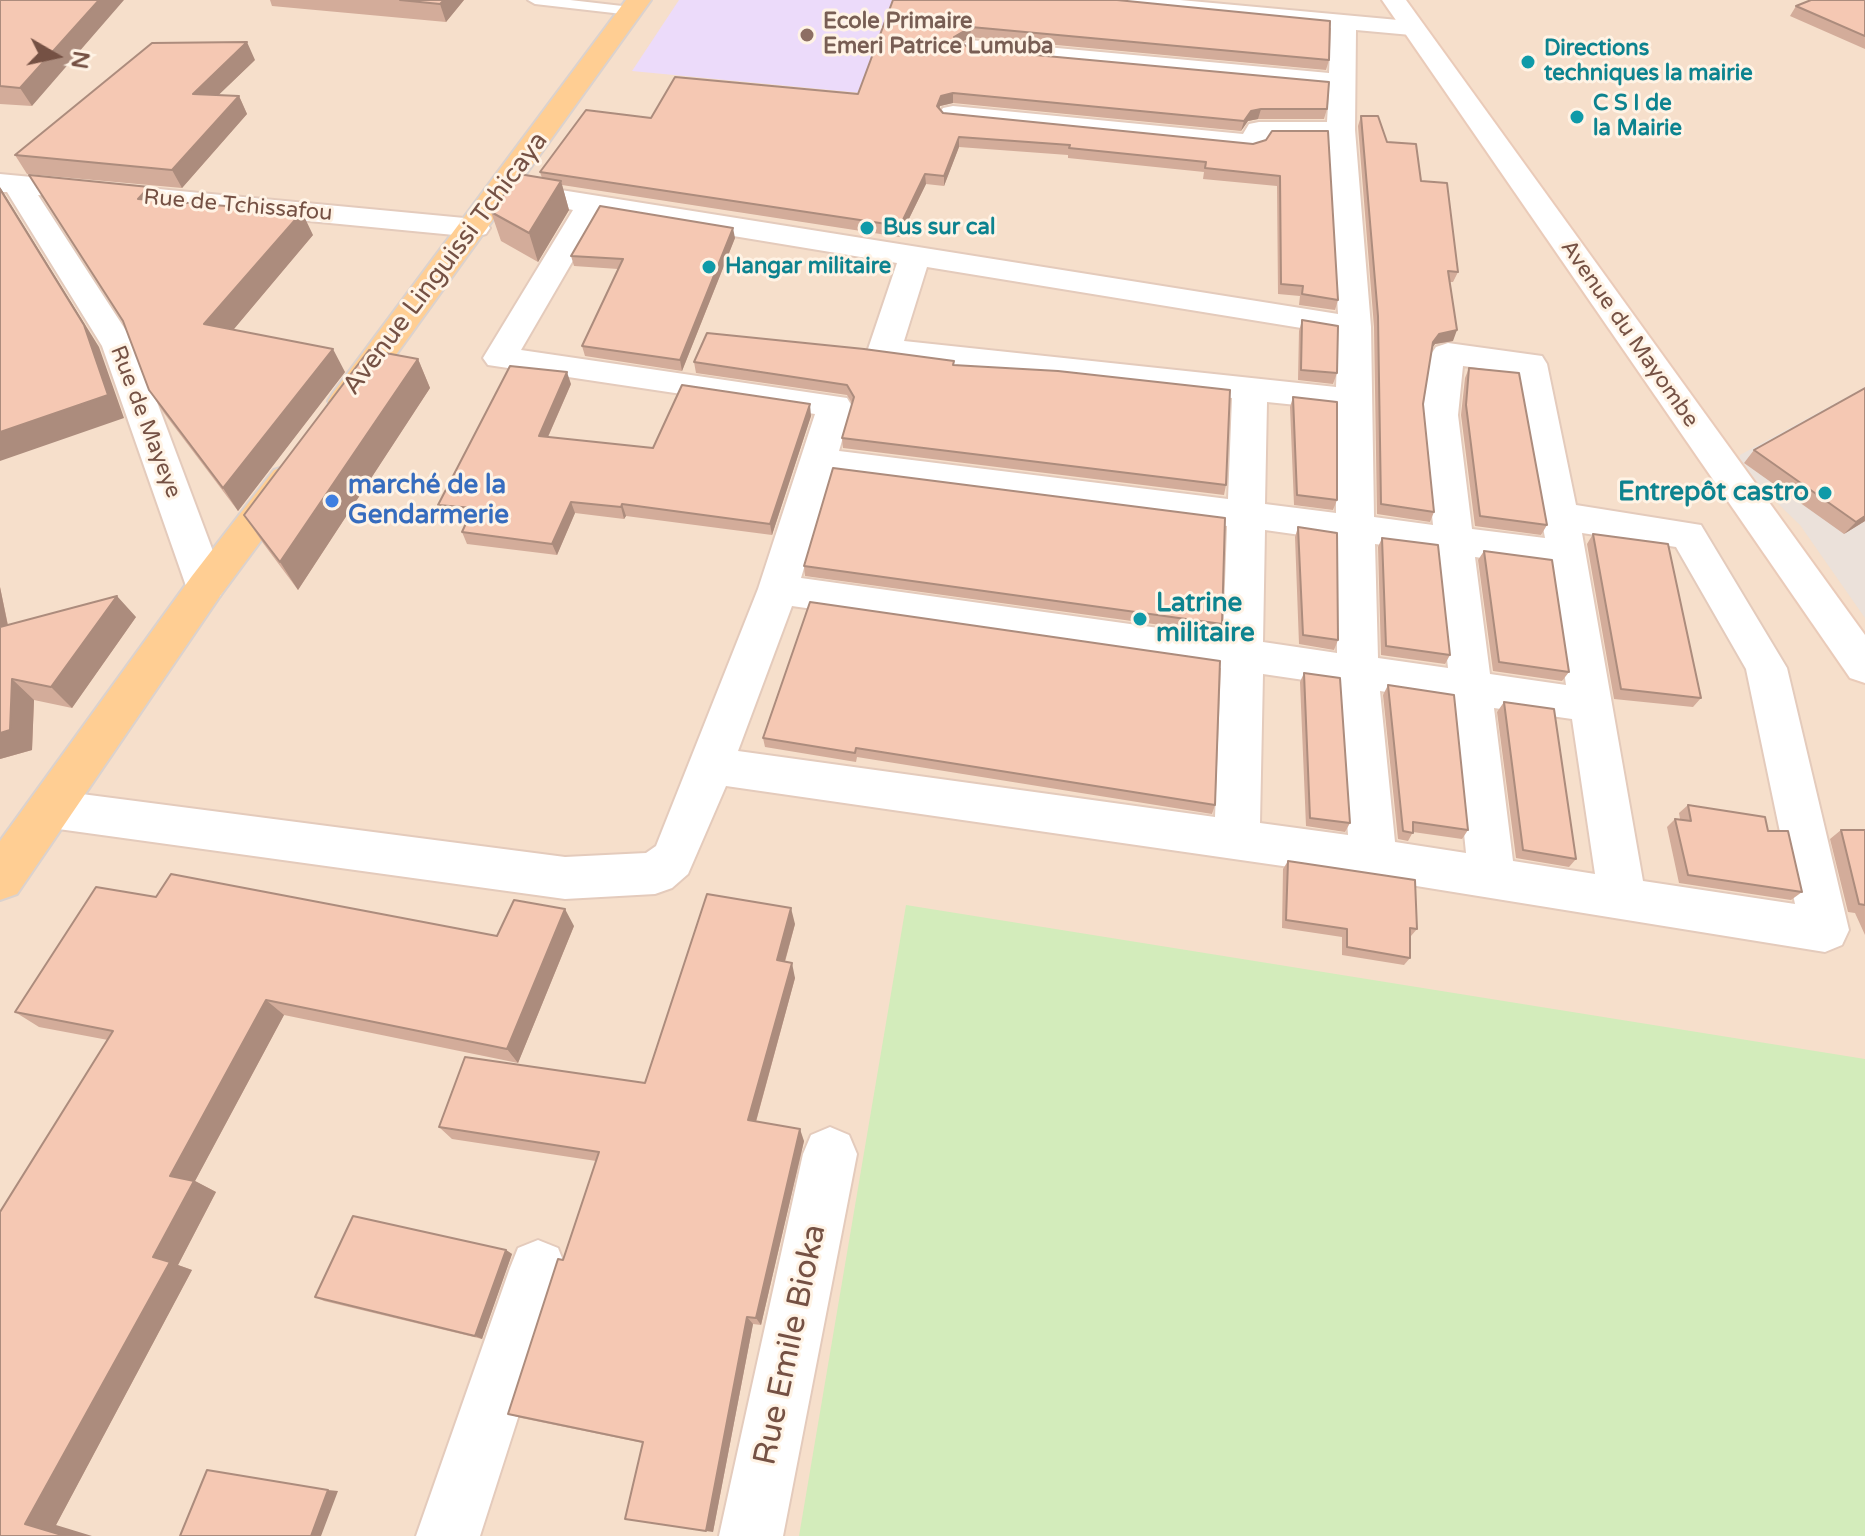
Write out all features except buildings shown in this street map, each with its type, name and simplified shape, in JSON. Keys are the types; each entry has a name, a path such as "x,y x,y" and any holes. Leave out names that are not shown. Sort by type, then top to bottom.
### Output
{"main road":[{"name":"Avenue Linguissi Tchicaya","path":"0,879 206,586 475,228 635,5"}],"street":[{"path":"1093,0 1344,21 1402,13"},
{"name":"Avenue du Mayombe","path":"1402,13 1865,667"},
{"path":"1344,21 1341,130 1355,327 1353,400 1358,673 1373,859"},
{"path":"970,48 1341,82"},
{"path":"953,114 1251,143 1259,130 1341,130"},
{"name":"Rue de Tchissafou","path":"8,184 475,228"},
{"name":"Rue de Mayeye","path":"8,184 119,346 206,586"},
{"path":"504,188 1355,327"},
{"path":"51,809 565,878 631,877 655,873 672,860 685,834 778,589 835,406 500,358 591,204"},
{"path":"915,255 885,349 1353,400"},
{"path":"1492,878 1440,415 1448,354 1530,364 1563,535 1622,899"},
{"path":"1237,841 1250,388"},
{"path":"709,765 1373,859 1825,930 1766,668 1688,535 1563,535 1454,542 820,461"},
{"path":"778,589 1591,705"},
{"name":"Rue Emile Bioka","path":"751,1536 830,1154"},
{"path":"448,1536 538,1268"}],"lane":[{"path":"535,0 635,5"}],"shaded area":[{"path":"0,0 1865,0 1865,1536 0,1536"},
{"name":"Ecole Primaire Emeri Patrice Lumuba","path":"679,0 972,0 935,100 632,71"},
{"name":"Entrepôt castro","path":"1865,387 1865,618 1800,525 1739,466 1740,455"}],"green space":[{"path":"906,905 1865,1059 1865,1536 799,1536"}],"place":[{"name":"Ecole Primaire Emeri Patrice Lumuba","path":"807,35"},
{"name":"Directions techniques la mairie","path":"1528,62"},
{"name":"C S I de la Mairie","path":"1577,117"},
{"name":"Bus sur cal","path":"867,228"},
{"name":"Hangar militaire","path":"709,267"},
{"name":"Entrepôt castro","path":"1825,493"},
{"name":"marché de la Gendarmerie","path":"332,501"},
{"name":"Latrine militaire","path":"1140,619"}]}
